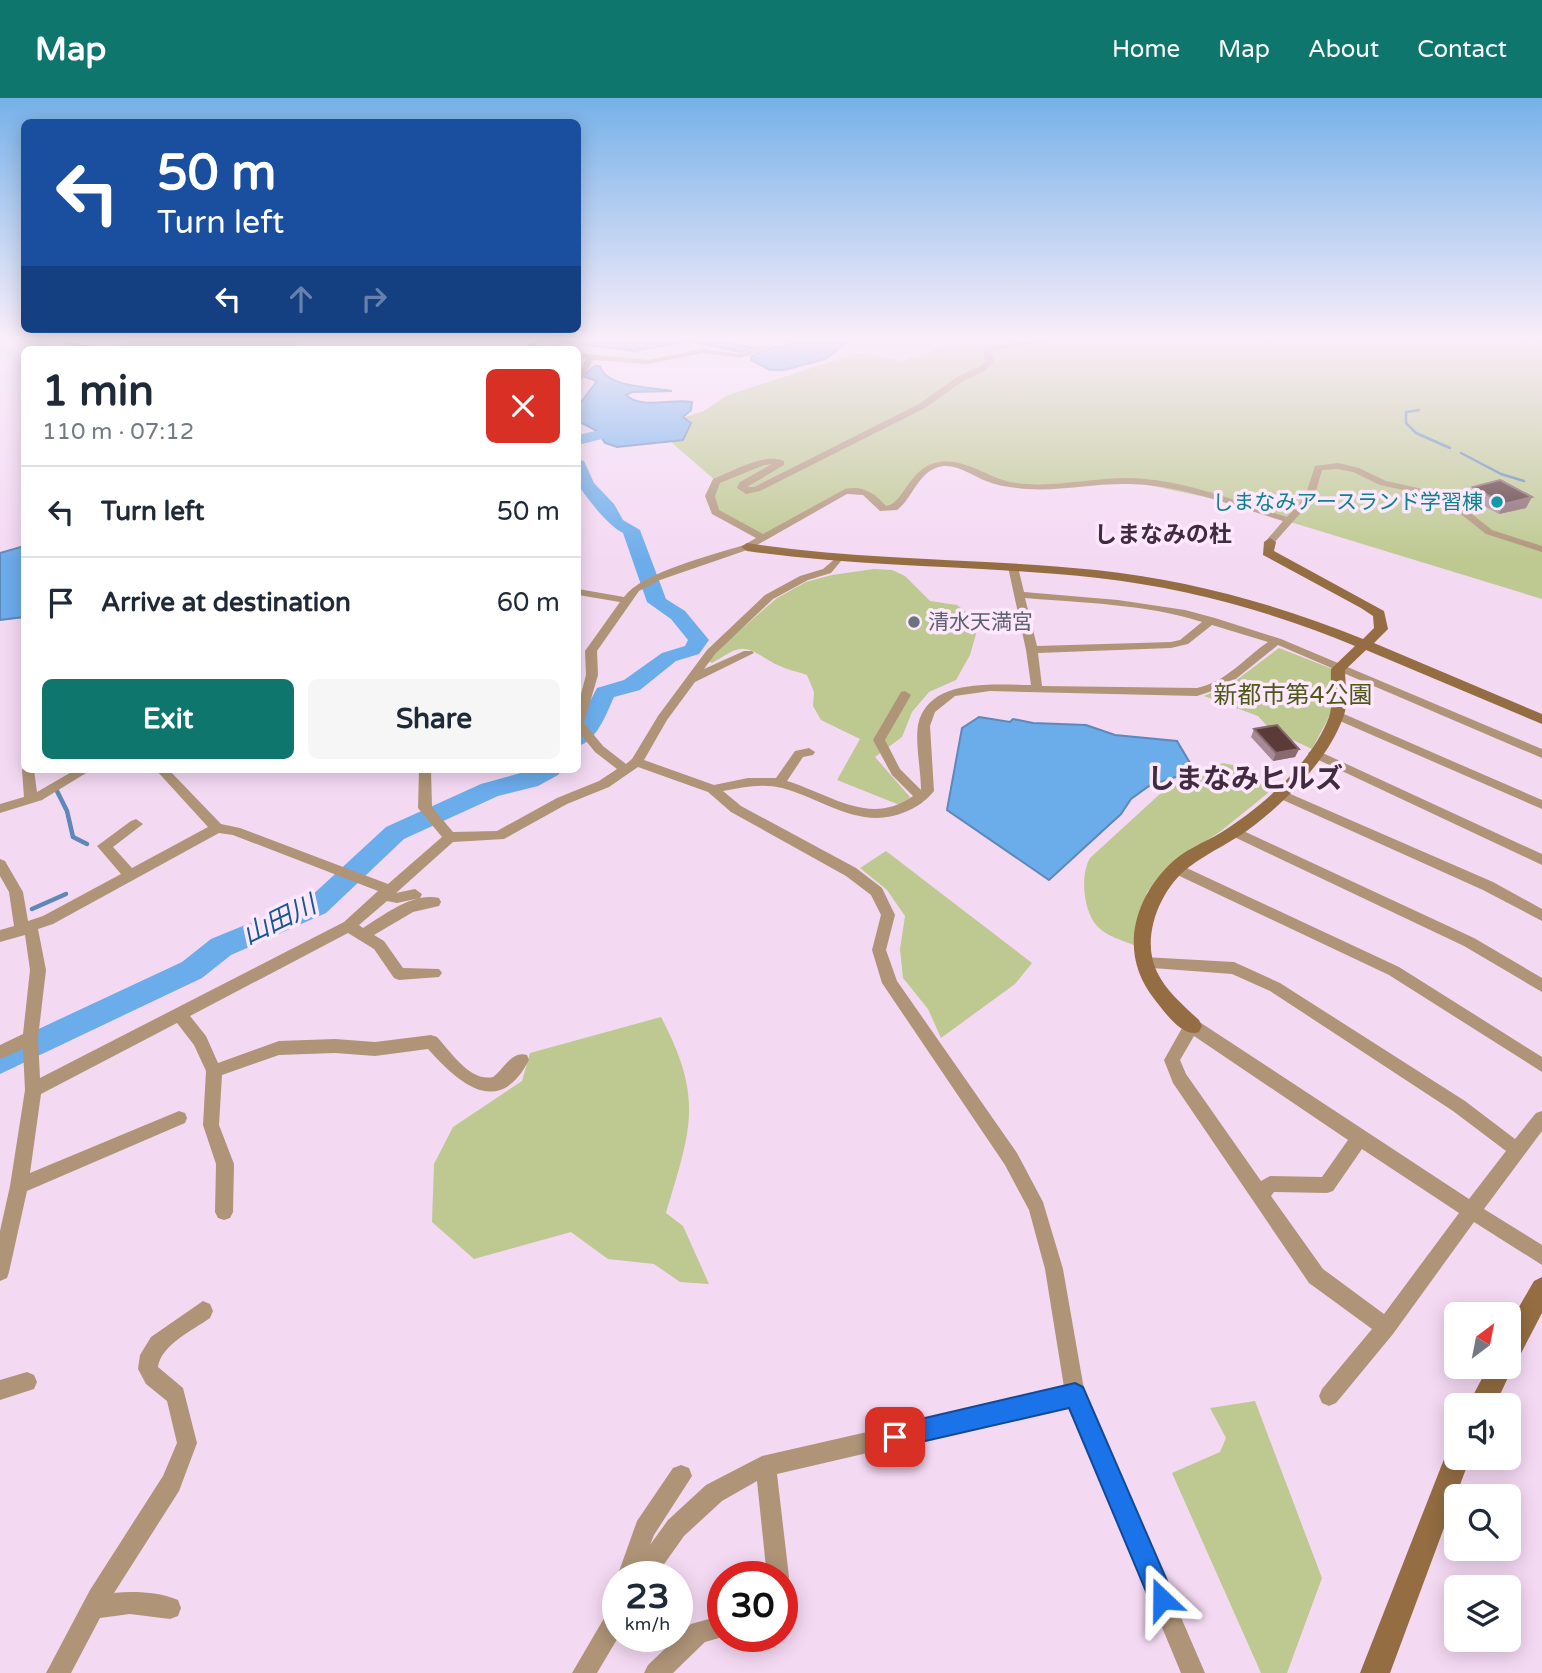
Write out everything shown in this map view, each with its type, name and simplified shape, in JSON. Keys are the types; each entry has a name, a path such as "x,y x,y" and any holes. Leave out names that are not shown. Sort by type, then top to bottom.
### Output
{"street":[{"path":"761,537 715,512 710,496 716,481 762,463 781,463 743,484 742,488 746,491 757,489 905,414"},
{"path":"581,713 592,676 591,651 635,589 656,578 747,547 831,501 838,493 853,490 868,492 877,497 883,509 893,510 902,504 913,483 931,466 939,463 970,467 1002,484 1051,486 1141,483 1201,494 1289,520"},
{"path":"1542,550 1489,532 1450,501 1400,488 1356,470 1338,466 1318,468 1309,498 1270,542 1267,552 1285,564 1356,596 1379,614 1381,629 1338,669 1337,715 1314,753 1279,793 1235,832 1176,867 1152,898 1144,936 1144,963 1166,1000 1192,1026 1542,1256"},
{"path":"747,547 836,561 1013,567 1112,575 1226,597 1300,618 1542,719"},
{"path":"33,1090 349,926 450,837 499,836 562,801 604,784 631,766 710,652 769,597 804,578 827,571 836,561"},
{"path":"1013,567 1032,650 1037,690"},
{"path":"581,593 625,600"},
{"path":"1021,595 1128,604 1211,620 1277,641 1542,754"},
{"path":"1032,650 1171,645 1184,642 1211,620"},
{"path":"713,789 754,781 779,783 867,817 907,809 928,791 924,726 930,710 952,694 976,689 1210,690 1239,675 1277,641"},
{"path":"692,679 748,653"},
{"path":"905,695 879,740 887,762 900,779 922,797"},
{"path":"1337,715 1542,805"},
{"path":"581,727 599,748 631,766 713,789 736,809 801,842 851,872 877,892 888,915 879,950 890,983 1011,1159 1037,1208 1054,1269 1075,1395 1193,1673"},
{"path":"779,783 799,754 808,752"},
{"path":"1314,753 1542,860"},
{"path":"28,773 32,799"},
{"path":"0,809 32,799 80,773"},
{"path":"165,773 217,828 235,831 397,898 415,894"},
{"path":"425,773 425,808 436,824 450,837"},
{"path":"1279,793 1488,886 1542,916"},
{"path":"130,876 104,846 136,824"},
{"path":"0,936 27,929 217,828"},
{"path":"1235,832 1469,942 1542,986"},
{"path":"0,864 16,892 38,971 30,1038 33,1090 19,1186 0,1272"},
{"path":"1176,867 1394,971 1542,1065"},
{"path":"363,934 409,906 435,902"},
{"path":"349,926 379,945 399,974 434,973"},
{"path":"1144,963 1234,968 1275,987 1459,1106 1517,1150"},
{"path":"179,1014 200,1041 214,1071 211,1125 225,1164 224,1212"},
{"path":"1192,1026 1172,1060 1179,1078 1316,1276 1386,1326"},
{"path":"0,1052 30,1038"},
{"path":"214,1071 279,1048 335,1046 375,1049 431,1042 467,1078 485,1085 497,1083 521,1060"},
{"path":"19,1186 179,1118"},
{"path":"1329,1396 1386,1326 1542,1118"},
{"path":"1261,1195 1270,1184 1327,1185 1359,1138"},
{"path":"1521,1328 1542,1289"},
{"path":"58,1673 93,1607 171,1483 187,1443 176,1395 153,1377 148,1369 150,1355 169,1334 203,1311"},
{"path":"0,1390 27,1382"},
{"path":"652,1561 676,1528 714,1493 766,1466 1075,1395"},
{"path":"766,1466 776,1561"},
{"path":"1375,1673 1452,1470"},
{"path":"634,1561 645,1529 681,1476"},
{"path":"93,1607 130,1603 170,1608"},
{"path":"656,1673 699,1632 707,1630"},
{"path":"584,1673 602,1643"}],"green space":[{"path":"693,414 1542,414 1542,599 1219,500 1129,481 1040,486 1002,484 970,467 939,463 922,474 902,504 883,509 877,497 853,490 761,537 715,512 710,496 716,481 671,442 677,438 670,422"},
{"path":"874,569 892,570 905,576 930,601 957,605 973,617 976,634 970,655 956,680 929,692 912,712 902,737 875,757 910,797 902,806 837,780 860,739 821,720 813,706 814,692 807,675 779,666 747,649 735,650 712,663 706,660 777,598 806,582"},
{"name":"新都市第4公園","path":"1279,648 1335,670 1331,713 1312,749 1271,730 1258,716 1204,696 1230,685"},
{"path":"1223,763 1248,768 1268,793 1221,831 1173,863 1147,892 1136,946 1101,930 1092,919 1084,892 1085,874 1090,858 1173,782 1191,786 1210,769"},
{"path":"886,851 1032,963 1015,984 941,1038 928,1009 903,978 900,949 905,916 887,890 860,868"},
{"path":"661,1017 683,1070 689,1114 682,1158 666,1213 683,1226 709,1284 680,1282 654,1264 608,1259 571,1232 474,1259 432,1222 434,1164 453,1127 522,1081 530,1053"},
{"path":"1255,1401 1322,1578 1287,1673 1261,1673 1172,1473 1220,1452 1226,1438 1210,1408"}],"water":[{"path":"581,414 686,414 683,417 691,423 683,440 617,447 605,443 597,431 581,423"},
{"path":"21,547 21,617 0,620 0,553"},
{"path":"979,717 1010,722 1013,719 1033,723 1086,725 1115,735 1177,741 1193,768 1188,773 1149,786 1131,799 1121,814 1049,880 947,810 962,728"}],"building":[{"path":"1500,480 1532,497 1504,504 1473,487"},
{"path":"1277,725 1299,749 1276,753 1254,729"}],"waterway":[{"path":"1406,414 1406,423 1416,433 1450,448"},
{"name":"山田川","path":"581,439 600,435"},
{"path":"1461,453 1501,474 1524,481"},
{"name":"山田川","path":"581,472 586,485 608,508 616,523 631,530 657,602 678,615 699,640 692,650 669,657 632,685 605,693 592,721 581,735"},
{"name":"山田川","path":"0,1061 192,970 221,947 317,906 395,833 490,790 530,780 544,773"},
{"path":"56,789 67,811 73,837 87,844"},
{"path":"32,909 66,894"}],"place":[{"name":"しまなみアースランド学習棟","path":"1497,502"},
{"name":"清水天満宮","path":"914,622"}],"district":[{"name":"しまなみの杜","path":"1163,535"},
{"name":"しまなみヒルズ","path":"1245,779"}],"route":[{"path":"895,1437 1075,1395 1162,1599"}]}
